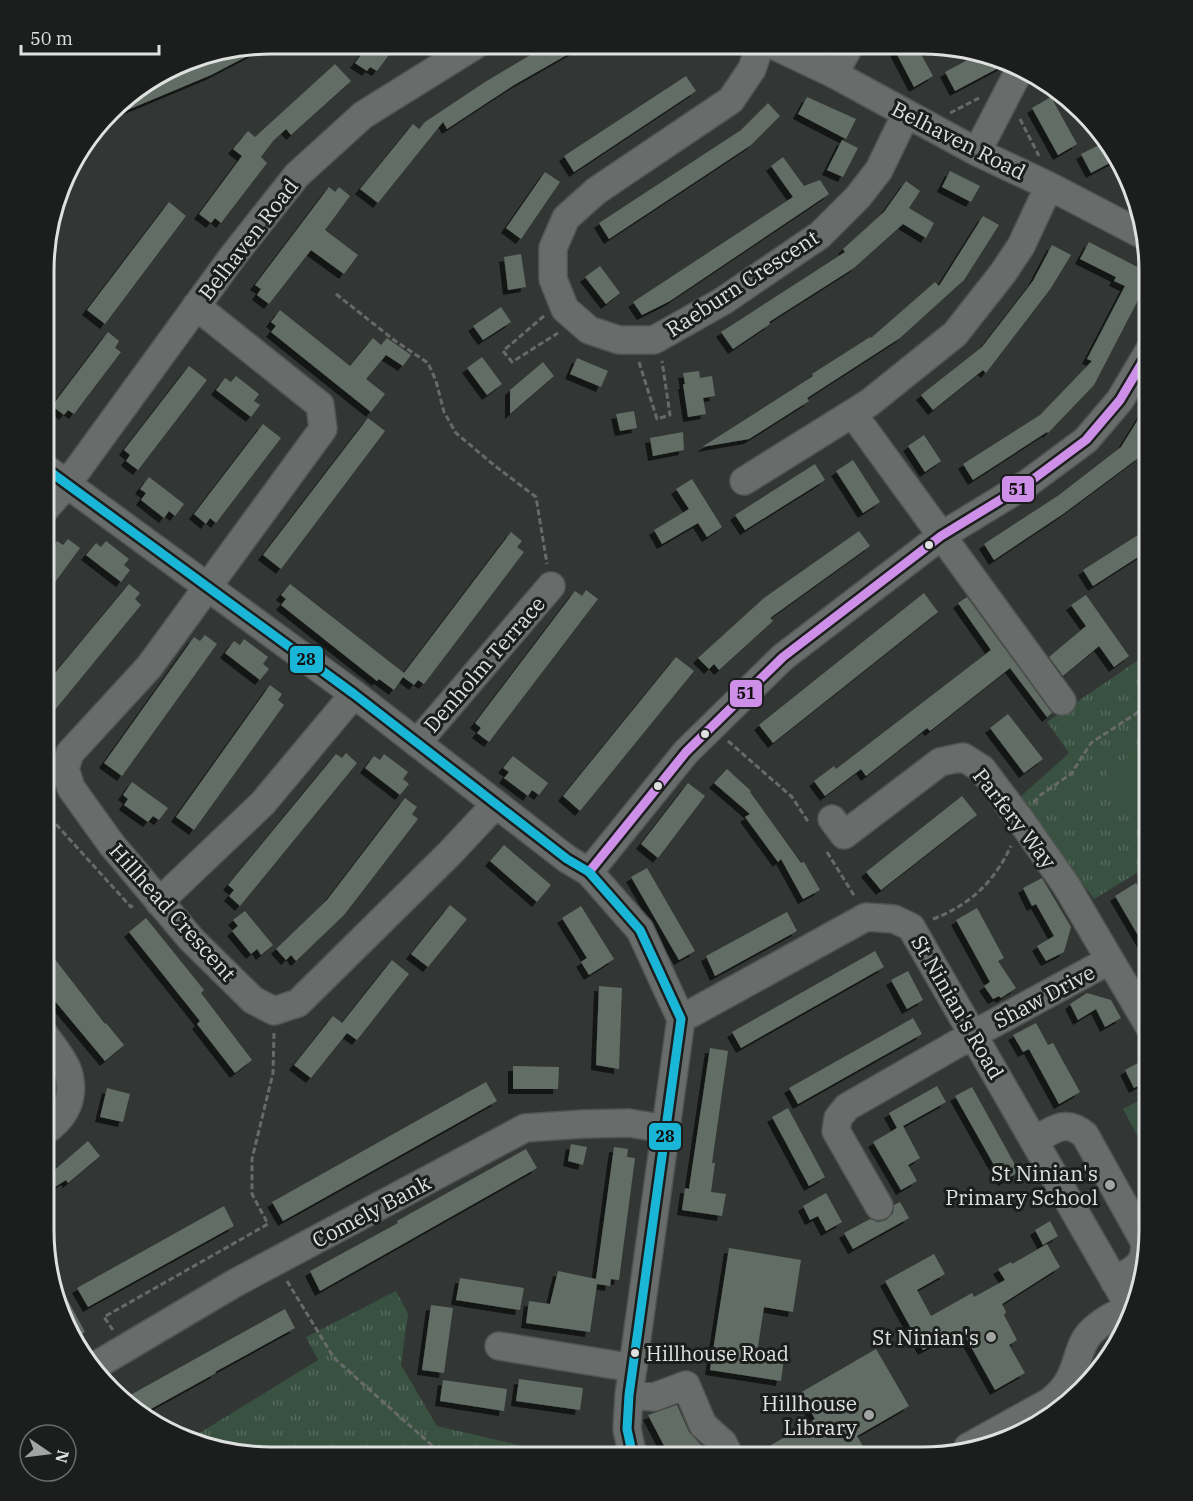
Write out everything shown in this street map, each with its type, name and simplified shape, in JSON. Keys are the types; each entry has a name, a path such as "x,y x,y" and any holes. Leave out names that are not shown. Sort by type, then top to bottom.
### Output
{"street":[{"name":"Belhaven Road","path":"54,499 232,256 297,175 363,115 461,54"},
{"path":"570,311 553,279 554,248 566,218 596,191 731,100 752,69 757,54"},
{"name":"Belhaven Road","path":"791,54 977,152 1135,231"},
{"path":"834,75 845,54"},
{"path":"977,152 1013,82"},
{"name":"Raeburn Crescent","path":"570,311 589,330 619,340 654,340 723,301 820,235 858,197 916,119"},
{"path":"744,481 854,414 955,334 1003,273 1021,246 1052,188"},
{"name":"Hillhead Crescent","path":"196,306 320,405 323,429 149,667 70,753 65,768 71,788 112,845 191,939 253,1000 274,1011"},
{"path":"589,872 686,752 783,657 941,536 1028,483 1086,440 1120,400 1139,368"},
{"path":"854,414 1062,701"},
{"path":"54,475 354,694 567,860 589,872 640,930 681,1019 628,1395 627,1430 631,1447"},
{"name":"Denholm Terrace","path":"417,743 551,586"},
{"path":"155,896 263,803 354,694"},
{"name":"Parfery Way","path":"821,823 844,835 940,762 963,757 982,769 1022,822 1066,885 1110,960"},
{"path":"274,1011 298,1003 442,862 495,804"},
{"path":"681,1019 866,917"},
{"name":"St Ninian's Road","path":"866,917 894,919 911,927 1126,1302"},
{"name":"Shaw Drive","path":"879,1206 836,1131 838,1118 847,1107 1110,960 1139,1025"},
{"path":"54,1050 69,1074 70,1102 54,1125"},
{"name":"Comely Bank","path":"100,1363 235,1283 525,1128 629,1123 666,1128"},
{"path":"1034,1141 1062,1126 1074,1127 1085,1135 1139,1232"},
{"path":"1114,1281 1136,1267"},
{"path":"989,1436 1051,1401 1060,1393 1070,1379 1079,1353 1090,1333 1110,1318 1122,1314"},
{"path":"500,1346 633,1368"},
{"path":"628,1395 654,1397 686,1385 703,1425 725,1447"}],"path":[{"path":"916,119 1013,82 1052,188"},
{"path":"336,294 394,340 428,363 444,412 456,433 536,497 551,586"},
{"path":"570,311 512,362 503,351 570,311"},
{"path":"632,340 657,419 670,415 659,337"},
{"path":"911,927 943,915 978,894 1004,861 1022,822 1039,796 1071,774 1091,743 1139,712"},
{"path":"712,727 821,823"},
{"path":"54,822 131,907 155,896"},
{"path":"823,845 866,917"},
{"path":"125,1349 104,1317 268,1224 252,1194 252,1159 273,1073 274,1011"},
{"path":"275,1262 334,1358 434,1447"}],"green space":[{"path":"1139,660 1139,872 1094,899 1018,799 1069,753 1047,722"},
{"path":"1139,750 1139,826 1106,771"},
{"path":"1139,1100 1139,1139 1123,1109"},
{"path":"396,1291 408,1314 401,1365 437,1426 520,1447 257,1447 215,1440 198,1434 318,1360 306,1337"}],"building":[{"path":"362,54 390,54 377,71 370,67 367,71 355,63"},
{"path":"532,54 568,54 514,85 447,129 443,122 378,203 360,189 413,124 419,129 425,122"},
{"path":"897,54 921,54 933,76 914,87"},
{"path":"249,55 211,75 125,111 150,91 175,76 215,61"},
{"path":"969,59 998,68 955,91 945,72"},
{"path":"335,64 351,81 291,135 286,129 273,141 261,157 267,163 221,223 215,218 211,223 199,214 242,156 233,149 248,131 255,137"},
{"path":"686,76 696,91 574,172 564,156"},
{"path":"807,97 856,119 846,139 798,114"},
{"path":"1051,97 1077,144 1058,155 1032,108"},
{"path":"768,103 780,116 751,145 609,239 599,223 741,130"},
{"path":"842,140 858,148 843,177 827,170"},
{"path":"1099,145 1110,163 1091,173 1081,154"},
{"path":"783,157 804,186 820,180 829,194 670,301 642,315 633,302 793,197 771,166"},
{"path":"950,171 980,186 971,202 942,187"},
{"path":"545,172 560,182 521,239 506,228"},
{"path":"906,181 920,191 909,208 934,223 926,238 903,224 854,268 769,322 770,324 733,349 721,332 845,252 843,249 884,212"},
{"path":"329,187 335,192 339,187 350,196 325,230 358,255 344,274 311,250 269,304 257,295 261,289 255,285"},
{"path":"169,202 186,216 105,324 87,310"},
{"path":"983,216 999,225 964,280 900,338 807,398 809,401 749,439 702,447 871,338 935,282 939,286"},
{"path":"1089,242 1139,268 1139,298 1094,385 1048,433 973,480 963,464 1040,415 1092,361 1087,359 1125,286 1114,281 1116,277 1080,259"},
{"path":"1052,245 1071,255 1051,288 986,373 983,370 933,410 921,395 982,347 1033,281"},
{"path":"521,254 526,287 508,290 504,257"},
{"path":"600,266 620,293 606,304 585,277"},
{"path":"501,307 511,322 483,340 473,326"},
{"path":"280,310 350,366 373,338 381,345 387,338 411,355 403,366 386,355 366,379 385,394 371,412 271,332 276,326 271,322"},
{"path":"108,332 119,341 115,348 121,352 74,414 68,410 64,415 54,408 54,403"},
{"path":"482,357 502,384 487,395 467,368"},
{"path":"577,358 608,371 601,387 570,374"},
{"path":"543,362 554,376 510,414 510,390"},
{"path":"189,366 207,380 138,470 126,461 130,455 124,450"},
{"path":"699,371 700,378 712,376 715,396 703,398 706,414 688,417 683,373"},
{"path":"236,376 259,394 254,401 260,405 251,417 216,390 225,378 231,382"},
{"path":"634,411 637,428 620,431 616,414"},
{"path":"368,418 385,431 281,569 263,555"},
{"path":"1139,418 1139,457 1063,514 994,560 984,544 1059,495 1121,447"},
{"path":"263,424 281,438 216,523 210,518 206,524 194,514"},
{"path":"683,432 684,450 653,456 650,438"},
{"path":"924,435 941,461 925,472 908,446"},
{"path":"853,460 880,502 863,513 836,471"},
{"path":"815,464 825,480 745,530 735,515"},
{"path":"149,477 184,504 175,516 169,511 164,518 141,500 146,493 140,489"},
{"path":"692,479 722,527 707,537 698,523 662,544 654,530 689,509 676,489"},
{"path":"859,531 870,546 770,618 773,621 719,670 714,664 709,669 698,658 764,598"},
{"path":"511,532 522,541 517,547 524,552 424,684 418,680 414,685 403,677 394,690 379,679 377,681 281,605 286,599 281,595 290,584 404,673"},
{"path":"1139,534 1139,556 1093,586 1083,570"},
{"path":"68,539 80,548 54,584 54,545 57,541 63,545"},
{"path":"106,541 129,559 124,565 130,570 121,582 86,555 96,543 101,547"},
{"path":"129,584 140,593 135,599 141,605 54,711 54,674"},
{"path":"586,590 598,599 489,742 477,733 481,728 475,723 575,591 582,596"},
{"path":"924,593 938,612 773,743 759,725"},
{"path":"1086,595 1129,656 1114,667 1099,646 1063,676 1049,657 1086,626 1071,605"},
{"path":"967,597 1052,713 1047,717 1010,668 930,731 927,728 866,776 861,769 825,796 814,781 834,766 836,769 991,650 958,603"},
{"path":"205,635 217,644 122,776 104,763 194,637 200,641"},
{"path":"244,639 268,657 263,664 269,669 260,680 225,653 234,641 240,645"},
{"path":"676,657 694,671 580,811 563,796"},
{"path":"270,685 282,694 278,700 284,705 194,830 176,817"},
{"path":"1008,714 1043,759 1024,773 990,728"},
{"path":"346,753 357,763 240,906 229,896 234,890 228,885 336,754 342,758"},
{"path":"384,754 408,772 403,779 409,784 400,795 365,768 374,756 380,760"},
{"path":"513,756 548,783 539,795 532,790 528,796 504,778 509,772 503,768"},
{"path":"727,769 751,791 801,863 804,862 820,890 803,899 781,859 778,862 745,817 750,814 714,783"},
{"path":"132,782 168,808 159,820 153,816 148,822 124,805 128,799 123,795"},
{"path":"688,783 705,796 658,858 641,844"},
{"path":"962,796 977,815 881,890 866,872"},
{"path":"405,798 417,807 412,814 418,819 344,915 296,961 291,955 286,960 276,949 327,900"},
{"path":"504,845 551,885 537,902 490,861"},
{"path":"647,868 695,951 679,960 631,877"},
{"path":"1042,878 1071,927 1064,952 1046,961 1037,946 1054,936 1036,904 1032,906 1023,888"},
{"path":"1136,883 1139,888 1139,937 1115,896"},
{"path":"450,905 467,919 428,967 411,954"},
{"path":"581,906 614,959 589,975 581,962 587,958 562,918"},
{"path":"977,908 1004,958 998,961 1016,988 1001,998 999,996 993,999 984,986 990,982 956,920"},
{"path":"245,911 273,945 261,955 257,949 251,954 232,931 238,926 233,920"},
{"path":"787,912 797,931 715,976 706,956"},
{"path":"146,918 204,990 201,993 252,1060 235,1073 197,1024 200,1021 129,932"},
{"path":"875,951 884,967 741,1048 732,1032"},
{"path":"54,958 124,1045 105,1061 54,1000"},
{"path":"392,960 409,974 357,1040 347,1033 311,1078 294,1065 333,1016 342,1023"},
{"path":"908,971 923,1000 907,1009 891,980"},
{"path":"599,986 622,988 619,1069 596,1065"},
{"path":"1087,993 1111,1000 1121,1018 1105,1027 1096,1009 1078,1020 1070,1004"},
{"path":"913,1018 922,1034 798,1104 789,1088"},
{"path":"1036,1023 1048,1045 1053,1043 1080,1092 1059,1104 1029,1049 1023,1052 1013,1035"},
{"path":"710,1048 728,1051 712,1163 715,1163 711,1192 726,1194 722,1216 682,1210 685,1188 689,1189"},
{"path":"1139,1062 1139,1085 1134,1088 1125,1070"},
{"path":"513,1066 559,1067 558,1089 513,1089"},
{"path":"486,1082 497,1101 283,1221 272,1202"},
{"path":"937,1086 946,1102 903,1126 920,1158 908,1165 917,1181 901,1190 873,1142 897,1128 889,1113"},
{"path":"972,1087 1019,1172 1003,1181 955,1096"},
{"path":"107,1088 130,1094 123,1122 100,1117"},
{"path":"788,1108 825,1177 809,1186 772,1117"},
{"path":"88,1141 100,1156 68,1183 66,1180 54,1188 54,1170"},
{"path":"571,1144 587,1147 583,1165 568,1161"},
{"path":"614,1147 628,1149 627,1157 635,1158 619,1280 611,1279 610,1286 597,1284 590,1332 526,1323 529,1301 550,1304 558,1271 596,1279"},
{"path":"526,1149 537,1168 320,1291 310,1271"},
{"path":"826,1193 842,1222 826,1231 818,1216 810,1220 803,1206"},
{"path":"900,1202 909,1218 853,1249 844,1233 870,1219 878,1222 886,1220 893,1213 894,1205"},
{"path":"224,1206 234,1226 88,1307 77,1288"},
{"path":"1050,1221 1058,1236 1043,1245 1035,1230"},
{"path":"1047,1244 1060,1267 1002,1304 1006,1312 1004,1315 1017,1340 1009,1345 1025,1373 995,1390 965,1336 961,1338 957,1332 923,1350 885,1281 934,1254 945,1274 917,1290 931,1316 972,1293 974,1297 1005,1280 998,1269 1011,1262 1012,1264"},
{"path":"729,1248 801,1260 793,1312 764,1307 757,1353 784,1358 781,1381 710,1370"},
{"path":"460,1278 524,1288 520,1310 456,1300"},
{"path":"64,1295 85,1332 81,1334 76,1326"},
{"path":"431,1305 453,1308 444,1373 422,1370"},
{"path":"285,1309 295,1328 150,1410 130,1395"},
{"path":"876,1349 909,1406 857,1436 863,1447 768,1447 815,1419 800,1393"},
{"path":"519,1379 583,1388 580,1410 516,1401"},
{"path":"443,1380 507,1389 504,1411 440,1401"},
{"path":"677,1405 689,1432 703,1447 665,1447 648,1415"}],"transit line":[{"name":"51","path":"589,872 686,752 783,657 941,536 1028,483 1086,440 1120,400 1139,368"},
{"name":"28","path":"54,475 354,694 567,859 589,872 640,930 681,1019 629,1395 627,1429 631,1447"}],"place":[{"name":"St Ninian's Primary School","path":"1110,1185"},
{"name":"St Ninian's","path":"991,1337"},
{"name":"Hillhouse Road","path":"635,1353"},
{"name":"Hillhouse Library","path":"869,1415"}]}
